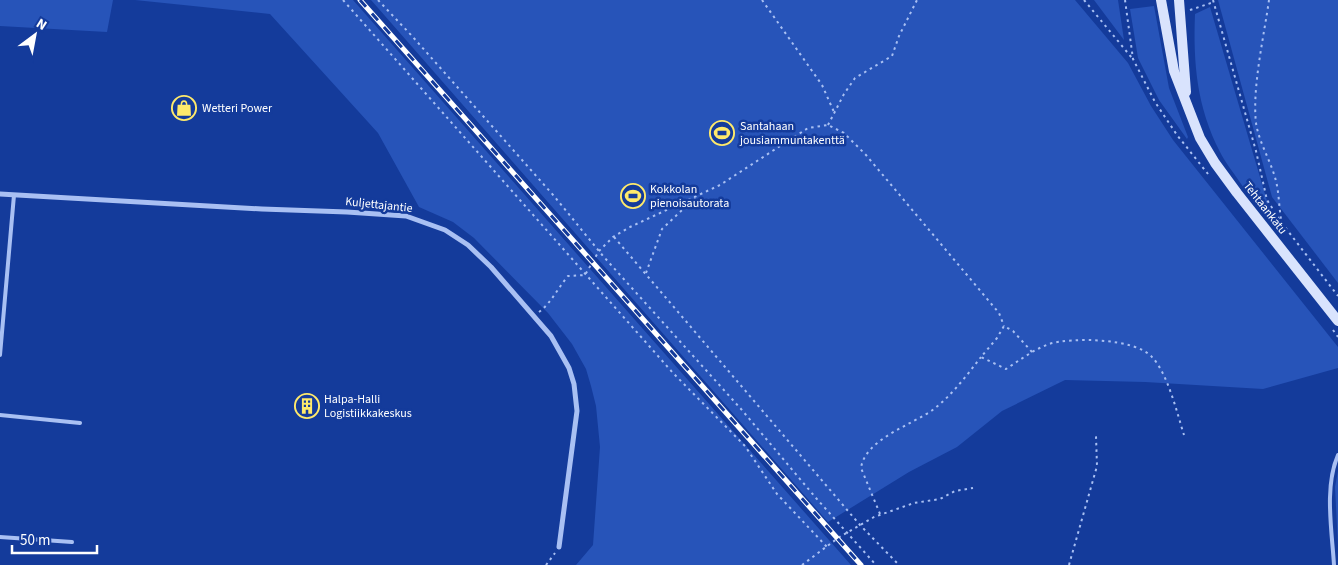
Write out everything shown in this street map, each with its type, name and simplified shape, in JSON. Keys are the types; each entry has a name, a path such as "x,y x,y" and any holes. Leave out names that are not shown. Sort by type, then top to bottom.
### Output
{"main road":[{"name":"Tehtaankatu","path":"1161,0 1174,71 1200,138 1215,163 1259,222 1338,321"},
{"name":"Tehtaankatu","path":"1179,0 1187,101"}],"street":[{"name":"Kuljettajantie","path":"0,194 406,216 445,230 468,245 490,267 551,336 569,368 577,411 559,547"}],"lane":[{"path":"0,355 14,195"},
{"path":"0,415 80,423"},
{"path":"1334,565 1330,486 1338,455"},
{"path":"0,537 72,542"}],"path":[{"path":"343,0 673,373 745,446 776,494 827,547"},
{"path":"378,0 554,196 599,251 741,409 876,565"},
{"path":"762,0 822,85 834,112"},
{"path":"828,125 844,94 855,78 892,56 899,36 917,0"},
{"path":"1084,0 1133,58 1155,102 1177,135 1210,175"},
{"path":"1125,0 1133,58"},
{"path":"1269,0 1258,77 1256,124 1276,181 1281,222"},
{"path":"1180,13 1213,1 1256,151 1267,200 1281,222 1338,296"},
{"path":"585,275 599,251 613,236 720,185 808,128 828,125 844,134 866,155 999,313 1004,326 1013,331 1032,352"},
{"path":"646,273 662,229 698,196"},
{"path":"613,236 860,525 899,565"},
{"path":"534,316 547,306 556,290 568,276 585,275"},
{"path":"880,514 862,474 862,461 875,444 933,409 948,397 997,338 1004,326"},
{"path":"981,356 1006,369 1032,352 1060,341 1108,341 1141,348 1153,358 1164,376 1184,435"},
{"path":"1069,565 1097,466 1096,436"},
{"path":"802,565 847,533 880,514 914,503 940,499 955,491 973,488"},
{"path":"546,565 559,547"}],"shaded area":[{"path":"0,0 113,0 107,32 0,26"},
{"path":"135,0 353,0 851,565 576,565 593,545 600,447 596,406 586,369 572,344 548,313 474,238 453,222 419,207 378,133 270,14"},
{"path":"371,0 1075,0 1128,63 1151,106 1173,140 1338,347 1338,368 1263,389 1145,382 1065,380 1002,411 957,447 909,472 828,522"},
{"path":"1094,0 1118,0 1124,40"},
{"path":"1218,0 1338,0 1338,283 1272,197"},
{"path":"1154,6 1169,88 1188,137 1187,139 1159,100 1138,58 1130,9"},
{"path":"1210,7 1272,218 1254,201 1220,152 1201,102 1196,68 1195,14"},
{"path":"1338,471 1338,546 1335,487"}],"railway":[{"path":"360,0 861,565"}],"place":[{"name":"Wetteri Power","path":"184,108"},
{"name":"Santahaan jousiammuntakenttä","path":"722,133"},
{"name":"Kokkolan pienoisautorata","path":"633,196"},
{"name":"Halpa-Halli Logistiikkakeskus","path":"307,406"}]}
